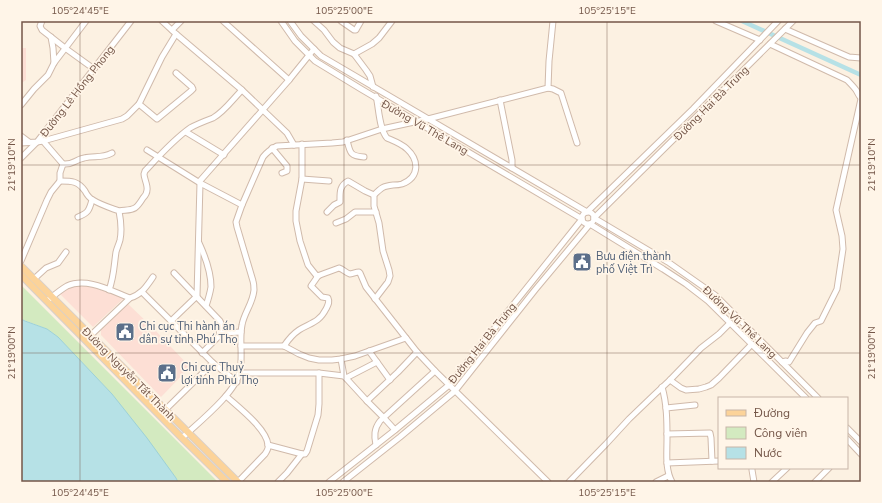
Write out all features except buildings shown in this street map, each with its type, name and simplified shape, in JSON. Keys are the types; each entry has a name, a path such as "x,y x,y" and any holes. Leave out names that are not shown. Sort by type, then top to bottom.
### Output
{"main road":[{"name":"Đường Nguyễn Tất Thành","path":"21,266 34,279 49,299 182,438 227,482"},
{"name":"Đường Nguyễn Tất Thành","path":"21,275 91,336 238,482"}],"street":[{"path":"42,21 40,26 42,30 94,68"},
{"path":"21,105 48,75 54,63 86,21"},
{"name":"Đường Lê Hồng Phong","path":"21,158 40,141 131,21"},
{"path":"162,21 242,90 287,133 294,145"},
{"path":"21,143 40,141 122,119 127,116 139,104 174,32 181,21"},
{"path":"223,21 289,80"},
{"name":"Đường Vũ Thê Lang","path":"280,21 295,41 315,61 582,218"},
{"name":"Đường Vũ Thê Lang","path":"290,21 301,36 321,56 586,212"},
{"path":"314,21 340,48 354,54 366,70 370,76 377,98 382,130 385,136 405,147 412,154 416,164 415,173 409,180 401,184 386,185 374,195 374,206 383,251 390,276 388,282 375,299"},
{"path":"341,21 354,30 356,30 361,21"},
{"path":"354,54 372,44 379,38 392,21"},
{"path":"548,88 553,21"},
{"path":"716,21 760,40"},
{"path":"769,21 777,23"},
{"name":"Đường Hai Bà Trưng","path":"594,218 785,29 790,22"},
{"name":"Đường Hai Bà Trưng","path":"586,212 693,109 777,23"},
{"path":"785,29 849,57 861,58"},
{"path":"51,37 54,63"},
{"path":"770,44 846,80 852,84 861,98 836,210 842,236 843,249 837,289 821,321 815,323 807,333 789,362 782,362"},
{"path":"754,46 761,53"},
{"path":"171,321 197,296 200,182 314,49"},
{"path":"139,104 157,119 186,96 193,89 176,73"},
{"path":"182,438 226,396 237,382 240,372 242,323 253,298 254,290 253,281 236,222 263,157 272,148 277,146 332,143 347,140 548,88 561,93 577,143"},
{"path":"60,181 76,182 92,200 119,211 137,208 147,190 144,174 145,171 158,156 186,132 224,110 242,90"},
{"path":"500,100 512,160 512,168"},
{"path":"186,132 224,154"},
{"path":"21,136 29,142"},
{"path":"347,140 349,151 352,155 364,157"},
{"path":"40,141 63,164 72,164 83,158 102,157 112,153"},
{"path":"302,144 302,179 296,211 296,221 300,241 308,265 318,276"},
{"path":"272,148 286,166 288,171 282,173"},
{"path":"147,150 242,205"},
{"path":"21,261 47,200 60,181 60,174 63,164"},
{"path":"302,179 329,181"},
{"path":"327,212 334,205 340,202 340,190 348,181 374,195"},
{"path":"78,217 89,211 92,200"},
{"path":"109,290 114,277 116,250 121,235 119,211"},
{"path":"336,223 346,219 355,212 376,212"},
{"path":"586,212 591,212 594,218 593,222 590,224 584,223 582,218 583,214 586,212"},
{"name":"Đường Hai Bà Trưng","path":"329,482 449,385 582,218"},
{"name":"Đường Vũ Thê Lang","path":"594,218 668,262 712,293 817,397"},
{"name":"Đường Vũ Thê Lang","path":"590,224 686,284 706,300 805,397"},
{"name":"Đường Hai Bà Trưng","path":"343,482 455,391 522,306 590,224"},
{"path":"198,242 205,255 211,282 211,288 206,306"},
{"path":"34,279 46,268 58,263 66,252"},
{"path":"284,346 292,336 300,330 318,321 327,308 329,302 328,298 322,297 311,286 318,276 339,268 349,274 360,273 366,287 417,352 548,482"},
{"path":"174,273 222,323 219,335"},
{"path":"91,336 130,298 142,292 153,277"},
{"path":"49,299 66,287 81,283 109,290 130,298"},
{"path":"142,292 202,353 237,382"},
{"path":"706,300 712,293"},
{"path":"569,482 629,418 670,380 701,348 730,323"},
{"path":"202,353 222,333 241,332"},
{"path":"241,346 284,346 309,358 319,360 341,360 406,338"},
{"path":"670,380 686,390 699,389 711,385 752,344"},
{"path":"369,351 390,380"},
{"path":"367,401 417,352"},
{"path":"341,360 345,377 395,430"},
{"path":"240,372 319,373 345,377 377,362"},
{"path":"166,410 213,363"},
{"path":"376,445 374,436 380,421 435,371"},
{"path":"278,482 302,454 305,454 307,451 318,415 319,373"},
{"path":"662,387 666,408 668,476 672,482"},
{"path":"226,396 260,428 268,444 268,449 265,454 238,482"},
{"path":"666,408 695,405"},
{"path":"848,429 861,442"},
{"path":"667,434 710,433 712,461"},
{"path":"848,440 861,454"},
{"path":"268,444 302,454"},
{"path":"848,449 852,445"},
{"path":"667,463 718,461"},
{"path":"750,469 754,482"},
{"path":"772,482 786,469"},
{"path":"815,482 828,469"},
{"path":"656,482 668,476"}],"shaded area":[{"path":"21,48 26,48 26,80 21,83"},
{"path":"80,285 89,286 124,298 93,327 60,294 69,287"},
{"path":"127,303 190,367 161,397 101,335 101,330"}],"green space":[{"path":"21,285 218,482 178,482 112,394 58,337 47,329 21,319"}],"water":[{"path":"21,319 47,329 58,337 112,394 147,438 178,482 21,482"}],"waterway":[{"path":"742,21 861,75"}],"place":[{"name":"Bưu điện thành phố Việt Trì","path":"582,262"},
{"name":"Chi cục Thi hành án dân sự tỉnh Phú Thọ","path":"125,332"},
{"name":"Chi cục Thuỷ lợi tỉnh Phú Thọ","path":"167,373"}]}
